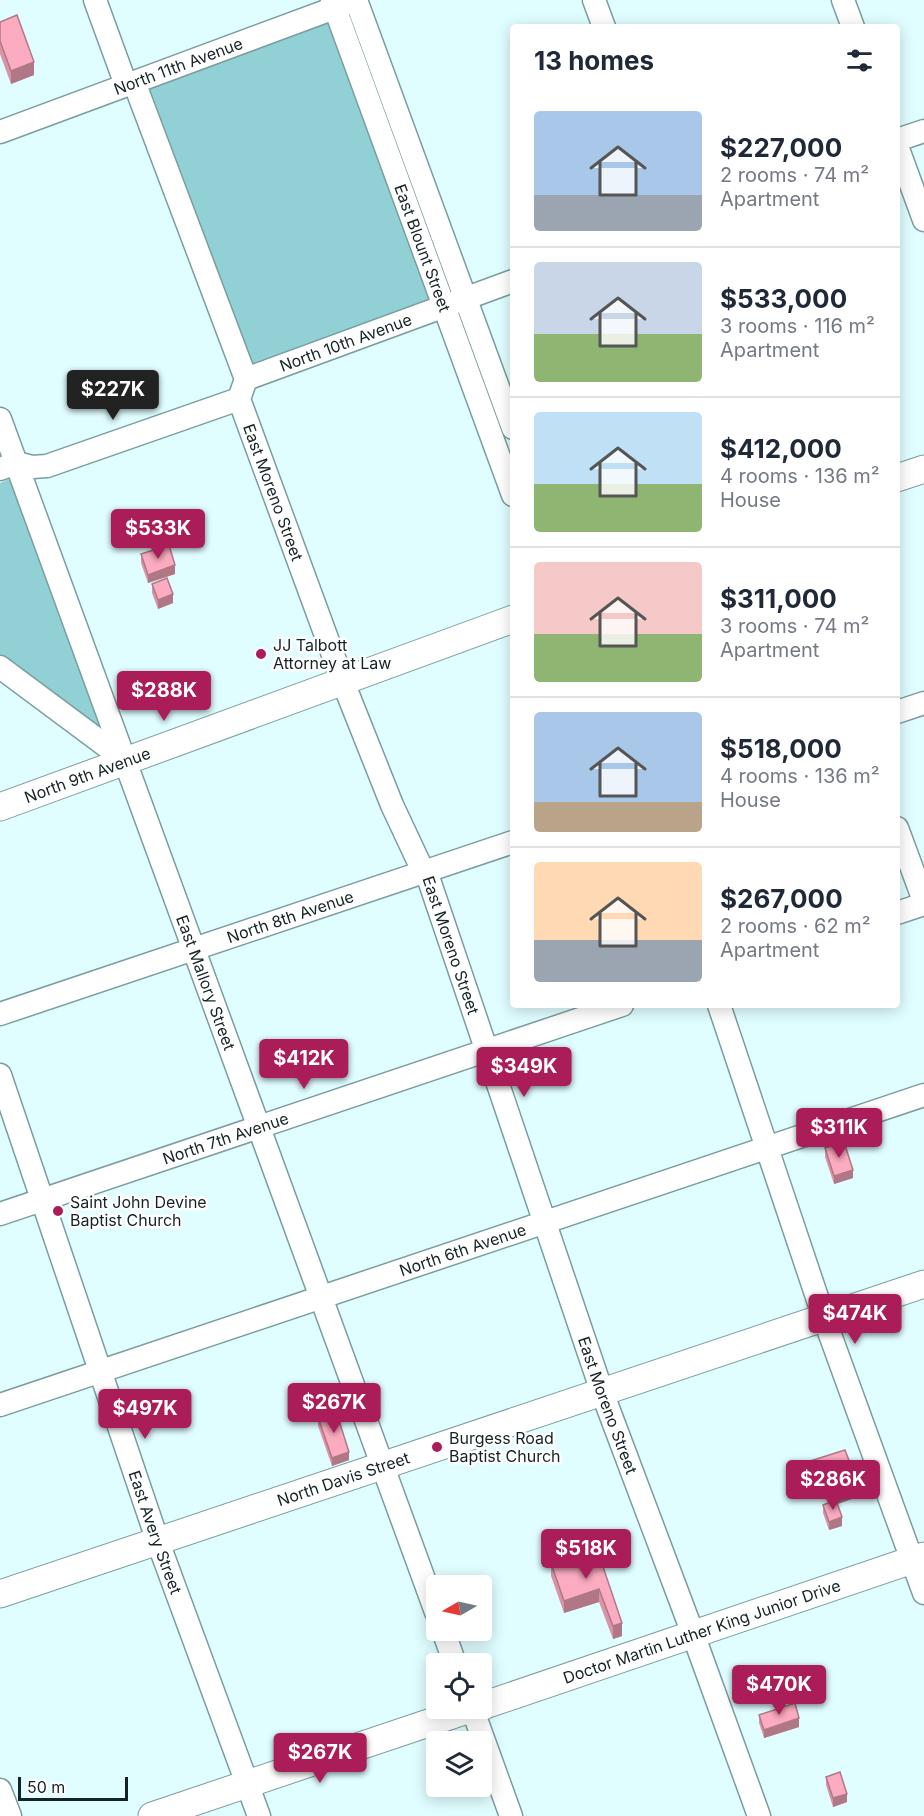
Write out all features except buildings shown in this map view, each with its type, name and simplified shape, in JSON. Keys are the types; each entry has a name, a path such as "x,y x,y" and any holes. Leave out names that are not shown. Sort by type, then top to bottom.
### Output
{"main road":[{"path":"900,477 924,468"},
{"name":"North 9th Avenue","path":"0,807 510,620"},
{"name":"North Davis Street","path":"0,1594 924,1284"},
{"name":"Doctor Martin Luther King Junior Drive","path":"492,1703 918,1558"},
{"path":"152,1816 442,1719"}],"street":[{"name":"East Moreno Street","path":"95,0 130,83 242,389 343,682 392,805 422,869 426,871 602,1392 759,1816"},
{"path":"594,0 603,24"},
{"path":"843,0 852,24"},
{"name":"North 11th Avenue","path":"0,132 347,2"},
{"name":"East Blount Street","path":"347,2 465,298 510,420"},
{"name":"East Blount Street","path":"347,2 444,306 510,487"},
{"path":"900,139 924,130"},
{"path":"900,154 924,220"},
{"name":"North 10th Avenue","path":"8,466 47,466 444,306 510,282"},
{"name":"East Mallory Street","path":"0,419 8,466 125,760 426,1584"},
{"path":"0,667 125,760"},
{"path":"900,711 924,703"},
{"path":"900,836 924,903 900,912"},
{"name":"North 8th Avenue","path":"0,1014 510,843"},
{"name":"North 7th Avenue","path":"0,1214 613,1008"},
{"path":"720,1008 824,1317 918,1558 924,1593"},
{"name":"East Avery Street","path":"0,1075 158,1542 259,1816"},
{"name":"North 6th Avenue","path":"0,1405 924,1095"},
{"path":"476,1719 511,1816"},
{"path":"0,1790 10,1816"}],"shaded area":[{"path":"332,19 435,302 250,367 145,88"},
{"path":"12,478 107,737 0,658 0,483"}],"place":[{"name":"JJ Talbott Attorney at Law","path":"261,654"},
{"name":"Saint John Devine Baptist Church","path":"58,1211"},
{"name":"Burgess Road Baptist Church","path":"437,1447"}]}
